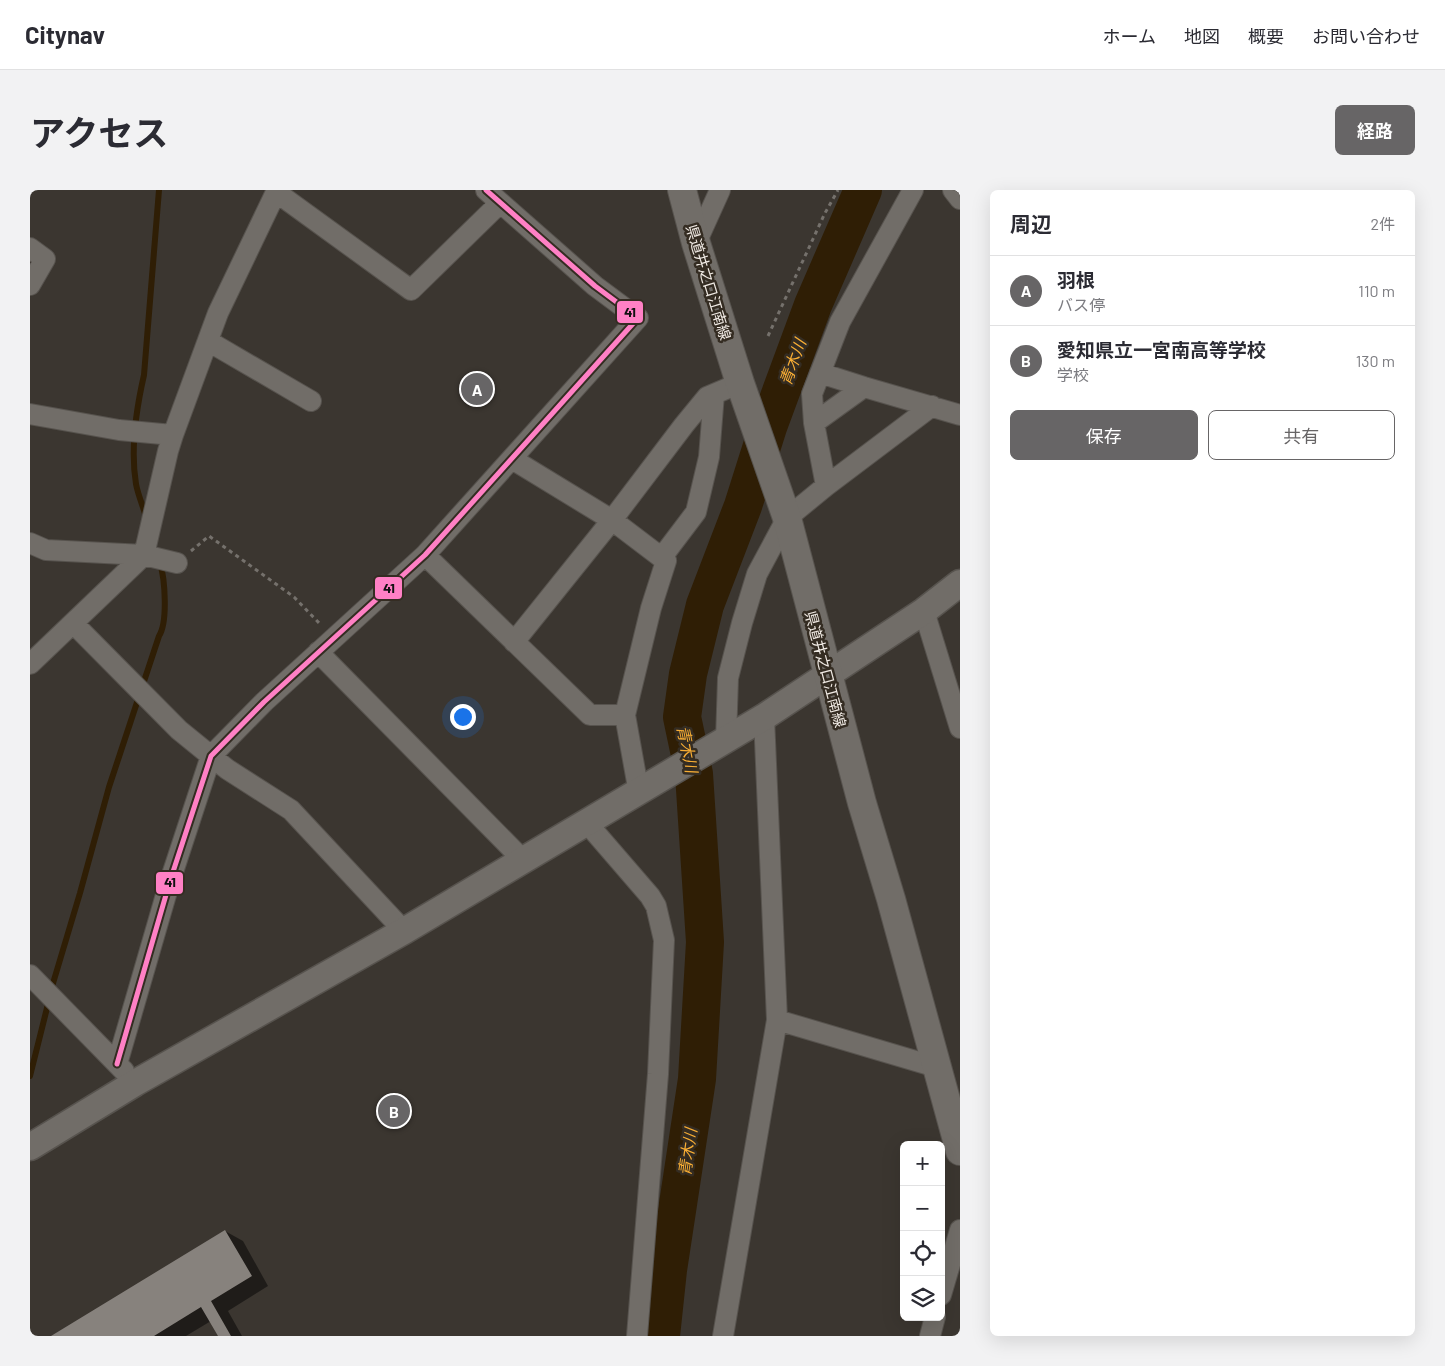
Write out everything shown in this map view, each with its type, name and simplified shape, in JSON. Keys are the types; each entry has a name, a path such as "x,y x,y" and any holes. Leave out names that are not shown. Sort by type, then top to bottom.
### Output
{"main road":[{"name":"県道井之口江南線","path":"682,190 696,243 740,383 786,516 827,675 862,803 891,899 936,1067 953,1104 960,1151"}],"street":[{"path":"696,243 720,190"},
{"path":"826,486 814,423 812,394 840,322 913,190"},
{"path":"953,190 960,199"},
{"path":"30,664 144,555 173,435 218,313 277,191 411,290 493,196 595,286 638,318 425,555 264,702 211,756 170,881 117,1064"},
{"path":"30,248 45,260 30,285"},
{"path":"208,342 311,401"},
{"path":"820,373 960,414"},
{"path":"514,642 707,397 740,383"},
{"path":"814,423 864,387"},
{"path":"662,557 696,512 710,457 714,394"},
{"path":"726,740 728,678 742,623 757,574 786,516 932,406"},
{"path":"30,414 118,430 173,435"},
{"path":"512,459 612,520 666,561 651,608 625,715 639,793"},
{"path":"30,543 46,550 144,555 177,563"},
{"path":"425,555 590,715 625,715"},
{"path":"30,1147 136,1083 404,931 639,793 764,717 924,611 960,583"},
{"path":"924,611 957,705 960,728"},
{"path":"73,623 179,730 227,769 291,810 404,931"},
{"path":"318,652 523,860"},
{"path":"723,1336 777,1020 764,717"},
{"path":"587,823 650,896 656,906 664,940 658,1074 637,1336"},
{"path":"30,975 136,1083"},
{"path":"777,1020 936,1067"},
{"path":"945,1282 960,1230"},
{"path":"930,1336 934,1321"}],"path":[{"path":"768,336 824,213 838,190"},
{"path":"177,563 209,536 294,597 334,638"}],"building":[{"path":"225,1230 252,1276 211,1301 231,1336 218,1336 201,1307 154,1336 51,1336"}],"waterway":[{"path":"146,517 136,484 134,443 136,415 144,375 159,190"},
{"name":"青木川","path":"661,1336 668,1270 697,1079 705,942 694,774 682,717 688,674 705,605 743,506 768,427 813,305 863,190"},
{"path":"51,990 109,787 162,630 165,600 160,563"},
{"path":"30,1076 49,1000"}],"transit line":[{"name":"41","path":"117,1064 170,881 211,756 264,702 425,555 638,318 595,286 486,190"}],"place":[{"name":"羽根","path":"477,389"},
{"name":"愛知県立一宮南高等学校","path":"394,1111"}]}
